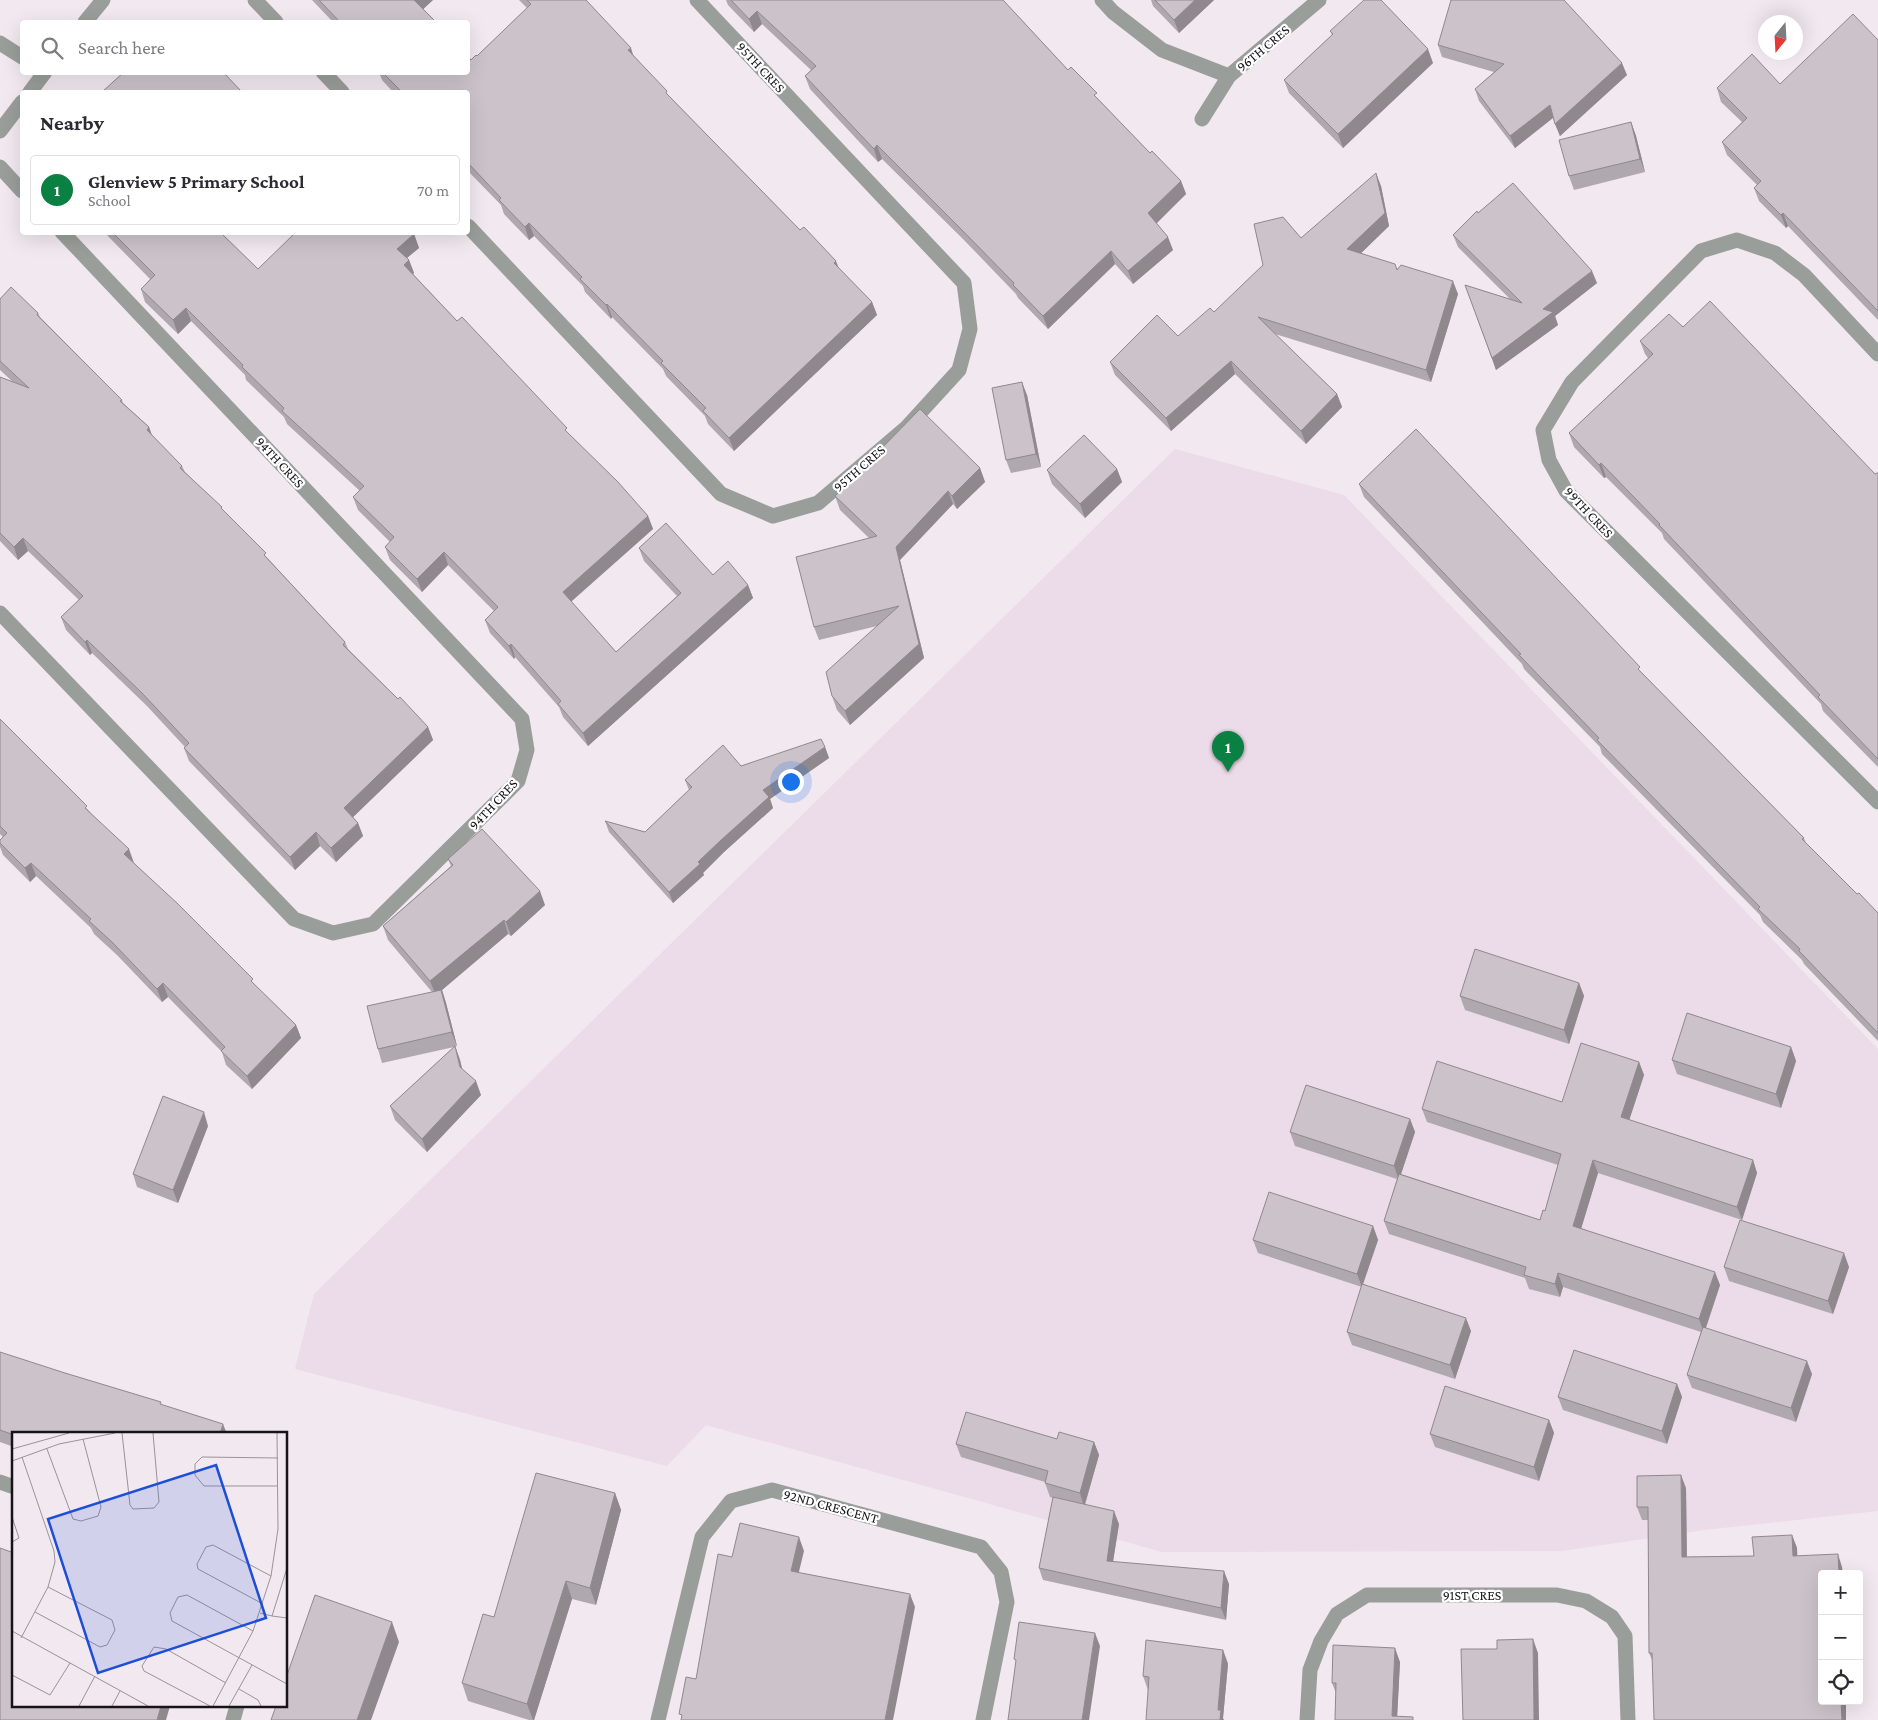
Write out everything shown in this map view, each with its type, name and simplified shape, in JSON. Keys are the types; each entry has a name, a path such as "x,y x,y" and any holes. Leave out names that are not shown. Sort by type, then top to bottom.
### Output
{"street":[{"path":"87,20 103,0"},
{"path":"255,0 274,20"},
{"name":"95TH CRES","path":"470,228 721,494 772,516 818,503 906,428 959,370 970,329 964,283 697,0"},
{"name":"96TH CRES","path":"1102,0 1113,12 1162,50 1229,76 1319,0"},
{"path":"0,43 20,56"},
{"path":"32,90 43,75"},
{"path":"326,75 340,90"},
{"path":"1202,119 1229,76"},
{"path":"0,131 20,105"},
{"path":"0,167 20,189"},
{"name":"94TH CRES","path":"0,613 294,919 333,933 373,924 518,781 527,750 522,719 65,235"},
{"name":"99TH CRES","path":"1878,354 1804,275 1775,253 1737,240 1701,251 1572,382 1544,430 1549,460 1566,491 1878,802"},
{"name":"92ND CRESCENT","path":"658,1720 702,1537 731,1501 772,1490 981,1547 1001,1572 1007,1602 983,1720"},
{"name":"91ST CRES","path":"1307,1720 1310,1670 1321,1641 1337,1614 1367,1595 1557,1595 1586,1601 1612,1617 1625,1636 1628,1720"}],"shaded area":[{"path":"1175,449 1344,495 1878,1049 1878,1511 1704,1530 1562,1551 1162,1552 706,1425 667,1466 295,1369 314,1294"}],"building":[{"path":"319,0 414,0 434,20 338,20"},
{"path":"527,0 586,0 631,48 628,50 667,91 666,93 800,230 804,227 836,261 834,263 872,302 729,438 703,411 706,408 661,363 663,361 580,279 582,277 529,223 525,227 470,165 470,90 400,90 385,75 470,75 470,59 471,60 477,56 531,4"},
{"path":"731,0 1003,0 1068,70 1071,67 1097,93 1094,95 1150,153 1152,151 1181,181 1148,213 1168,237 1128,271 1111,251 1043,316 1013,285 1014,283 958,226 877,145 874,149 805,76 816,66 757,11 749,19"},
{"path":"1155,0 1195,0 1174,20"},
{"path":"1364,0 1381,0 1428,49 1338,134 1284,80 1333,34 1330,31"},
{"path":"1451,0 1564,0 1622,63 1555,124 1550,105 1510,136 1475,89 1504,64 1438,45"},
{"path":"1853,14 1878,40 1878,311 1783,213 1781,215 1754,188 1761,181 1722,142 1747,118 1717,88 1752,54 1780,84"},
{"path":"121,75 226,75 240,90 104,90"},
{"path":"1631,122 1640,159 1569,176 1559,140"},
{"path":"1376,173 1385,213 1347,249 1395,264 1397,270 1401,265 1453,281 1426,370 1258,317 1337,394 1301,431 1231,361 1166,418 1110,362 1157,315 1178,336 1210,308 1214,312 1263,265 1254,224 1283,217 1301,238"},
{"path":"1513,183 1592,271 1543,309 1553,312 1492,358 1465,285 1522,303 1453,235 1477,211 1478,213"},
{"path":"115,235 223,235 258,269 293,235 413,235 397,249 409,260 404,265 457,321 462,317 567,428 565,430 618,482 648,516 563,592 616,652 681,593 639,548 666,523 713,575 728,561 748,585 583,733 558,704 561,701 511,644 509,646 485,620 498,607 444,552 417,579 385,547 394,537 353,497 364,486 282,411 284,408 186,308 173,320 141,289 155,275"},
{"path":"11,287 122,400 120,401 149,427 147,430 182,466 180,468 222,507 266,553 264,555 345,642 343,645 398,699 400,697 428,727 344,808 358,823 331,848 316,832 290,857 184,748 189,743 142,693 87,640 85,642 61,617 83,596 23,538 14,547 0,533 0,377 29,388 0,361 0,299"},
{"path":"1710,301 1875,474 1878,473 1878,759 1818,697 1820,695 1660,524 1569,433 1653,354 1640,341 1669,314 1683,327"},
{"path":"1022,382 1036,454 1006,460 992,388"},
{"path":"920,409 980,468 952,496 948,491 896,547 919,644 845,711 832,696 826,672 899,606 814,627 796,557 877,536 835,496"},
{"path":"1416,429 1640,667 1638,669 1804,838 1802,839 1878,913 1878,1033 1799,951 1800,949 1758,909 1760,907 1597,740 1599,738 1519,655 1521,654 1359,484"},
{"path":"1084,435 1117,469 1080,504 1047,470"},
{"path":"0,719 87,806 85,808 129,849 124,854 178,904 296,1025 247,1076 221,1051 225,1047 163,983 157,989 89,921 91,919 31,863 25,868 0,843 0,840 7,833 0,826"},
{"path":"821,739 825,747 763,790 769,797 720,841 698,862 700,864 669,892 605,821 645,832 692,787 685,780 723,745 741,766"},
{"path":"482,829 540,891 506,922 504,920 430,981 383,926 453,865 448,859"},
{"path":"1475,949 1579,983 1564,1030 1460,996"},
{"path":"441,990 452,1032 378,1049 367,1006"},
{"path":"1687,1013 1791,1047 1776,1094 1672,1060"},
{"path":"1581,1043 1639,1062 1621,1117 1753,1160 1737,1207 1593,1160 1573,1226 1715,1272 1699,1319 1558,1273 1555,1284 1524,1275 1526,1267 1384,1221 1399,1174 1540,1220 1543,1210 1545,1211 1561,1154 1422,1109 1437,1061 1562,1102"},
{"path":"455,1046 460,1067 476,1081 422,1139 390,1106"},
{"path":"1306,1085 1410,1119 1394,1166 1290,1132"},
{"path":"163,1096 204,1112 173,1190 133,1174"},
{"path":"1269,1192 1373,1226 1357,1274 1253,1240"},
{"path":"1740,1220 1844,1253 1828,1301 1724,1267"},
{"path":"1362,1284 1466,1318 1450,1365 1347,1332"},
{"path":"1703,1327 1807,1361 1791,1408 1687,1375"},
{"path":"1574,1350 1677,1384 1662,1431 1558,1397"},
{"path":"0,1352 161,1402 160,1404 223,1424 221,1432 12,1432 12,1434 0,1430"},
{"path":"1445,1386 1549,1420 1534,1467 1430,1434"},
{"path":"966,1412 1057,1439 1059,1432 1094,1442 1080,1493 1045,1483 1048,1471 956,1444"},
{"path":"536,1473 615,1493 590,1588 566,1581 527,1704 462,1683 483,1614 494,1617"},
{"path":"1681,1475 1682,1557 1754,1556 1752,1537 1792,1535 1793,1556 1838,1554 1839,1570 1818,1570 1818,1705 1841,1705 1842,1720 1654,1720 1652,1653 1649,1653 1648,1507 1637,1507 1637,1476"},
{"path":"1053,1497 1114,1511 1107,1561 1224,1571 1221,1608 1039,1568"},
{"path":"740,1523 799,1537 791,1571 910,1594 885,1720 681,1720 682,1715 679,1714 686,1677 696,1679 718,1554 732,1557"},
{"path":"0,1548 12,1552 12,1708 160,1708 157,1720 0,1720"},
{"path":"315,1595 392,1622 357,1720 271,1720 275,1708 288,1708 288,1672"},
{"path":"1019,1622 1095,1633 1082,1720 1008,1720"},
{"path":"1533,1639 1534,1720 1463,1720 1461,1649 1497,1649 1497,1640"},
{"path":"1146,1640 1223,1650 1218,1710 1221,1710 1220,1720 1146,1720 1149,1677 1143,1676"},
{"path":"1333,1645 1395,1648 1392,1716 1413,1717 1413,1720 1335,1720 1336,1683 1332,1683"}],"place":[{"name":"Glenview 5 Primary School","path":"1228,772"}]}
